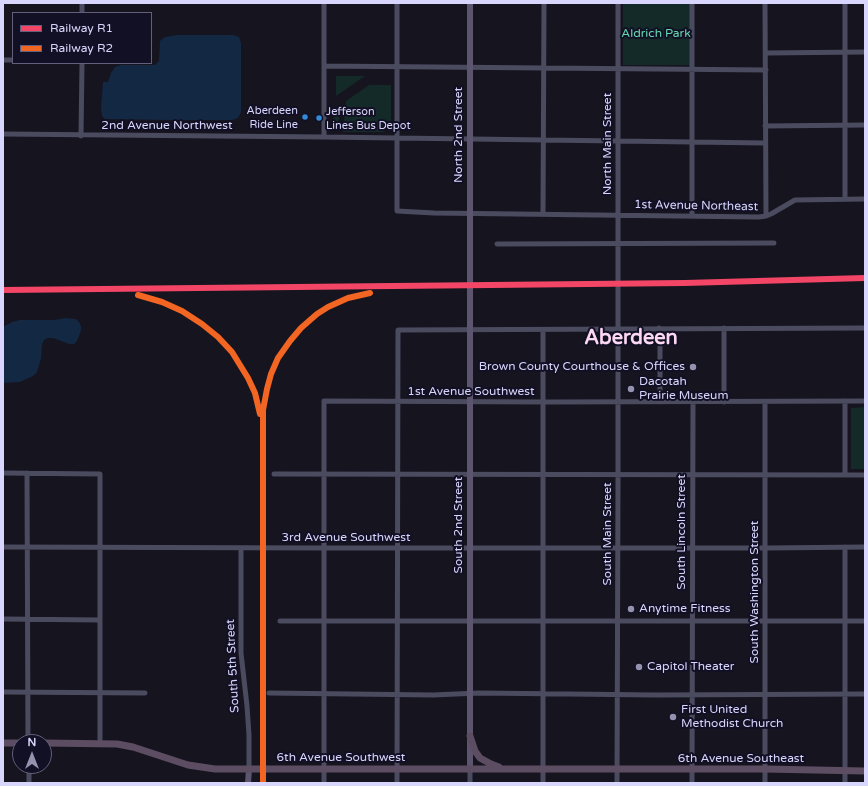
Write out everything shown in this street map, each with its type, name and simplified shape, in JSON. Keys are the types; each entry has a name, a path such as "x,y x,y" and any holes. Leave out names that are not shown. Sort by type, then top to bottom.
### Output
{"highway":[{"path":"470,736 475,752 480,758 491,764 507,769"},
{"name":"6th Avenue Southwest","path":"52,743 117,744 151,752 179,763 215,769 617,769"},
{"name":"6th Avenue Southeast","path":"617,769 865,771"}],"main road":[{"name":"North 2nd Street","path":"470,3 470,266"},
{"name":"South 2nd Street","path":"470,266 470,769"},
{"name":"South 5th Street","path":"248,783 249,769"}],"street":[{"path":"324,3 324,137"},
{"path":"397,3 397,138"},
{"path":"543,214 544,3"},
{"name":"North Main Street","path":"618,3 618,284"},
{"path":"692,3 692,216"},
{"path":"765,3 766,216"},
{"path":"845,3 845,199"},
{"path":"766,53 865,52"},
{"path":"81,136 82,64"},
{"path":"324,66 470,66 766,70"},
{"path":"765,126 865,125"},
{"name":"2nd Avenue Northwest","path":"3,134 81,136 324,137 765,144"},
{"name":"1st Avenue Northeast","path":"397,138 398,211 434,213 766,216 796,200 865,199"},
{"path":"497,244 774,243"},
{"name":"South Main Street","path":"617,783 618,284"},
{"path":"659,328 660,402"},
{"path":"724,328 724,402"},
{"path":"397,783 398,330 865,328"},
{"path":"543,330 543,783"},
{"name":"1st Avenue Southwest","path":"324,474 324,401 865,401"},
{"path":"845,401 845,475"},
{"name":"South Lincoln Street","path":"692,783 693,402"},
{"name":"South Washington Street","path":"765,402 765,783"},
{"path":"3,473 100,474 100,743"},
{"path":"27,473 28,734"},
{"path":"274,474 865,475"},
{"path":"324,474 324,783"},
{"name":"3rd Avenue Southwest","path":"3,547 865,547"},
{"path":"845,547 845,783"},
{"name":"South 5th Street","path":"241,548 241,653 248,728 249,769"},
{"path":"3,619 100,620"},
{"path":"280,621 865,621"},
{"path":"3,692 145,693"},
{"path":"269,694 865,694"},
{"name":"South 2nd Street","path":"470,769 470,783"}],"green space":[{"name":"Aldrich Park","path":"623,3 690,3 690,65 623,65"},
{"path":"336,76 365,76 336,96"},
{"path":"369,85 391,85 391,121 384,132 343,132 346,101"},
{"path":"334,110 339,110 339,122 334,122"},
{"path":"865,407 865,469 851,469 851,408"}],"water":[{"path":"177,35 233,35 239,37 241,43 241,112 238,118 232,120 105,119 102,116 101,107 103,82 108,82 115,67 121,65 155,65 159,61 160,41 165,37"},
{"path":"65,318 76,319 79,322 81,330 77,341 74,344 69,344 53,338 44,340 37,372 33,376 20,382 3,383 3,327 20,320 54,320"}],"rail line":[{"name":"R1","path":"3,290 685,283 865,278"},
{"name":"R2","path":"263,783 263,410 267,389 271,374 278,358 301,328 317,314 328,307 348,298 370,293"},
{"name":"R2","path":"138,295 162,302 182,311 218,337 232,352 248,378 255,393 260,414"}],"place":[{"name":"Aberdeen Ride Line","path":"305,117"},
{"name":"Jefferson Lines Bus Depot","path":"319,118"},
{"name":"Brown County Courthouse & Offices","path":"693,367"},
{"name":"Dacotah Prairie Museum","path":"631,389"},
{"name":"Anytime Fitness","path":"631,609"},
{"name":"Capitol Theater","path":"639,667"},
{"name":"First United Methodist Church","path":"673,717"}],"district":[{"name":"Aberdeen","path":"631,339"}]}
